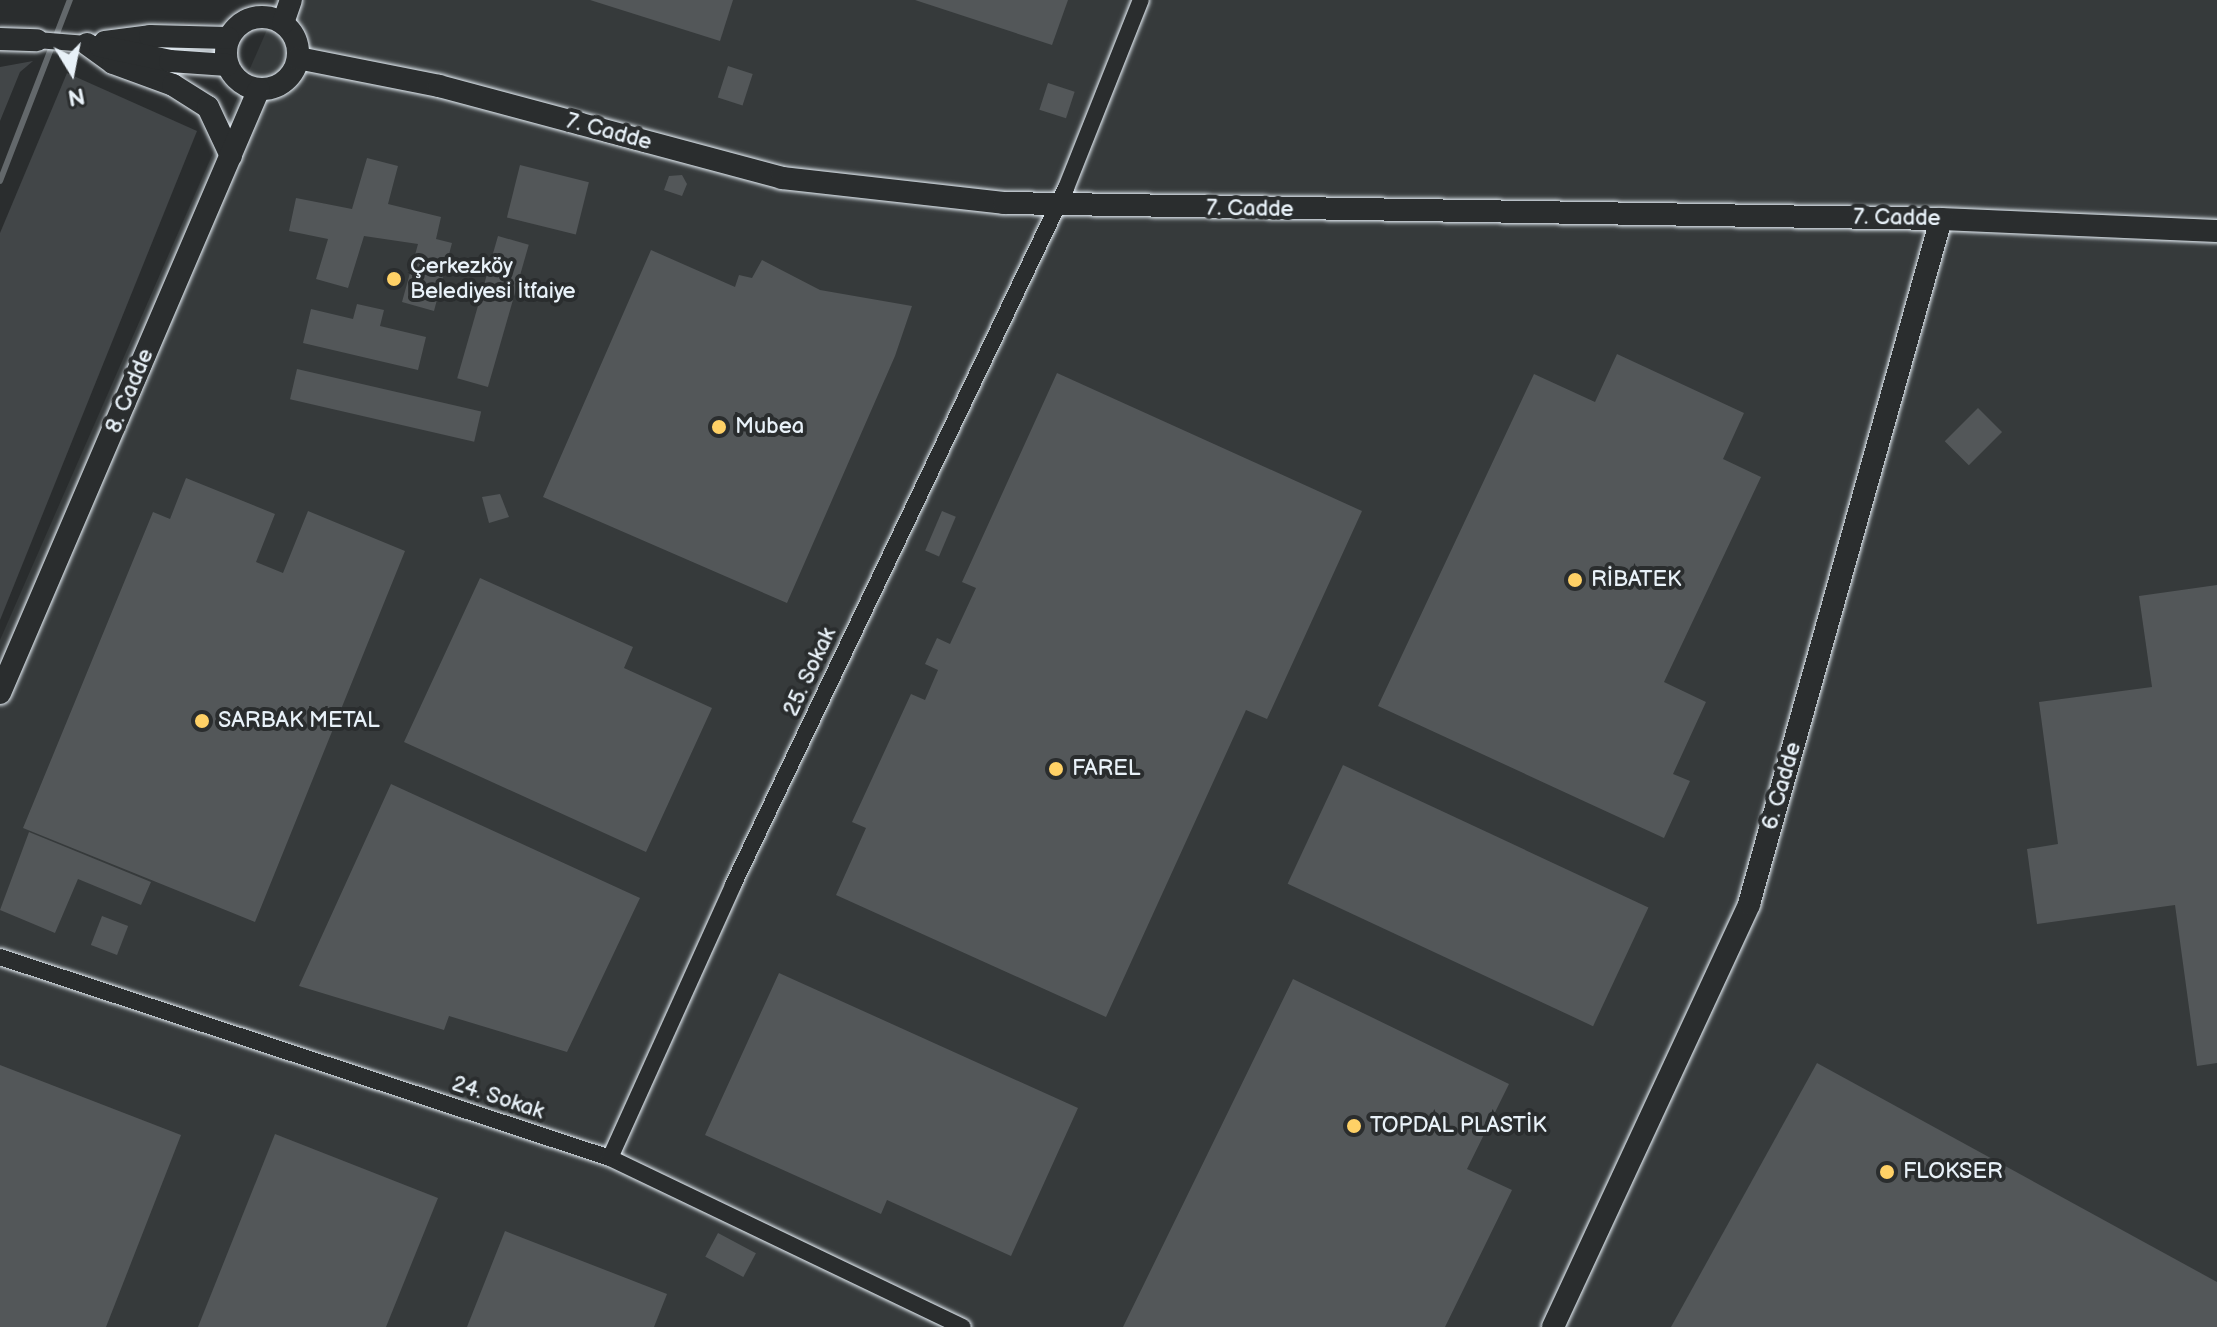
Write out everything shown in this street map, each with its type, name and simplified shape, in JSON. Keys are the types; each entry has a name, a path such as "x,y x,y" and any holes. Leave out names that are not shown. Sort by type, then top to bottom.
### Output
{"street":[{"path":"283,23 291,0"},
{"name":"25. Sokak","path":"610,1158 733,885 1054,206 1066,188 1141,0"},
{"path":"257,16 283,23 295,36 298,58 288,79 259,89 238,80 227,65 228,38 240,24 257,16"},
{"path":"87,44 150,36 228,38"},
{"path":"0,39 87,44 170,61 227,65"},
{"path":"87,44 113,63 173,85 208,107 231,156"},
{"name":"7. Cadde","path":"298,58 439,86 782,178 1054,206 1941,219 2217,231"},
{"name":"8. Cadde","path":"0,693 259,89"},
{"name":"6. Cadde","path":"1553,1327 1749,904 1941,219"},
{"name":"24. Sokak","path":"0,957 610,1158 963,1327"}],"shaded area":[{"path":"280,0 2217,0 2217,1327 0,1327 0,640"},
{"path":"33,61 20,72 0,121 0,67"},
{"path":"67,73 197,131 0,620 0,233"}],"building":[{"path":"590,0 733,0 720,41"},
{"path":"915,0 1068,0 1052,45"},
{"path":"728,66 753,74 743,105 718,97"},
{"path":"1048,83 1075,92 1066,118 1039,110"},
{"path":"367,158 398,166 388,204 441,217 436,239 452,243 434,311 402,302 418,244 364,236 348,288 316,279 328,239 289,231 296,198 352,209"},
{"path":"520,165 589,182 576,235 507,217"},
{"path":"682,175 687,184 682,196 664,190 669,176"},
{"path":"498,236 529,245 488,387 457,378"},
{"name":"Mubea","path":"651,250 735,287 739,275 752,278 762,260 820,290 912,306 895,356 787,603 543,497"},
{"path":"357,304 384,310 380,326 426,337 418,370 303,343 311,309 353,319"},
{"name":"RİBATEK","path":"1617,354 1744,413 1723,459 1761,477 1664,682 1706,702 1673,774 1690,781 1664,838 1378,706 1534,374 1595,402"},
{"path":"297,369 481,412 474,442 290,399"},
{"path":"1057,373 1362,511 1267,719 1246,710 1106,1017 836,895 866,828 852,822 911,694 925,700 938,670 925,664 937,638 950,644 976,588 962,582"},
{"path":"1978,408 2002,432 1969,465 1945,441"},
{"name":"SARBAK METAL","path":"186,478 275,514 256,562 283,573 308,511 405,551 255,922 23,828 153,512 170,519"},
{"path":"500,494 509,517 489,523 482,497"},
{"path":"942,511 956,517 939,556 925,551"},
{"path":"480,578 633,647 624,668 712,708 646,852 404,742"},
{"path":"2217,585 2217,1063 2197,1066 2175,905 2037,924 2027,849 2058,844 2039,702 2152,687 2139,596"},
{"path":"1343,765 1648,907 1593,1026 1288,884"},
{"path":"391,784 640,898 567,1052 449,1016 444,1030 299,986"},
{"path":"29,832 151,882 141,905 78,879 55,933 0,910"},
{"path":"102,916 128,926 117,955 91,945"},
{"path":"779,973 1078,1108 1011,1256 887,1200 881,1214 705,1135"},
{"name":"TOPDAL PLASTİK","path":"1293,979 1509,1084 1467,1169 1512,1190 1445,1327 1123,1327"},
{"name":"FLOKSER","path":"1817,1063 2217,1282 2217,1327 1671,1327"},
{"path":"0,1065 181,1135 106,1327 0,1327"},
{"path":"275,1134 438,1198 386,1327 198,1327"},
{"path":"505,1231 667,1294 654,1327 467,1327"},
{"path":"718,1233 756,1253 743,1277 705,1257"}],"waterway":[{"path":"0,181 70,0"}],"place":[{"name":"Çerkezköy Belediyesi İtfaiye","path":"394,279"},
{"name":"Mubea","path":"719,427"},
{"name":"RİBATEK","path":"1575,580"},
{"name":"SARBAK METAL","path":"202,721"},
{"name":"FAREL","path":"1056,769"},
{"name":"TOPDAL PLASTİK","path":"1354,1126"},
{"name":"FLOKSER","path":"1887,1172"}]}
